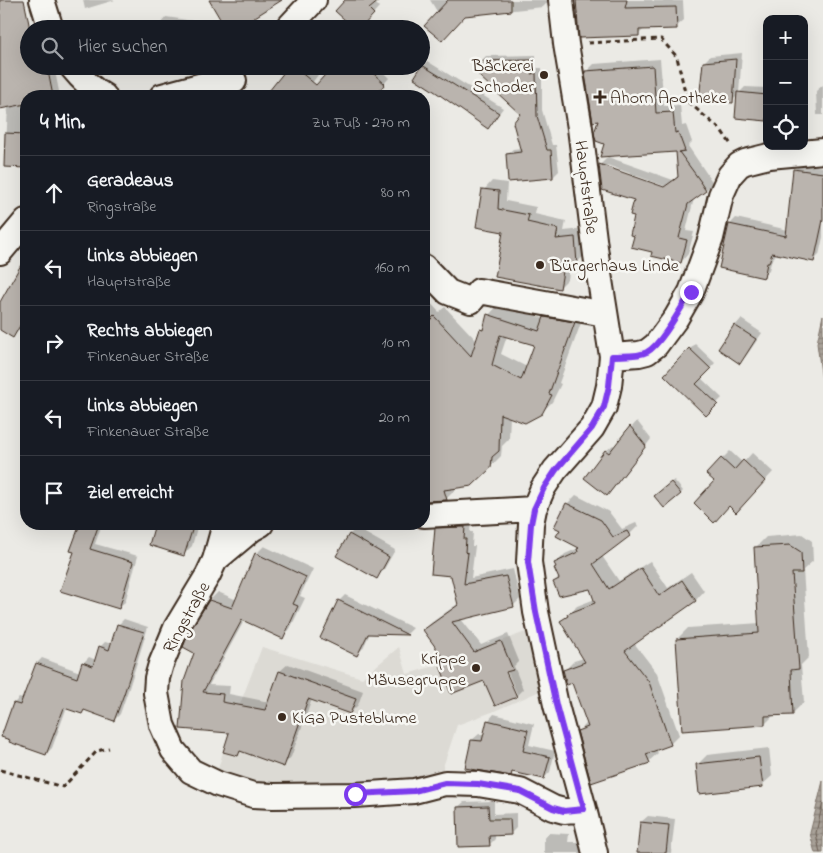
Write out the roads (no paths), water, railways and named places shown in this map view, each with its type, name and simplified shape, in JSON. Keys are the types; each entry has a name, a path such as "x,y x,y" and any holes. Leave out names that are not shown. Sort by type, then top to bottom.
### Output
{"street":[{"path":"42,0 48,20"},
{"path":"295,20 314,0"},
{"name":"Hauptstraße","path":"561,0 596,255 612,356 609,386 604,407 592,428 556,470 544,488 534,509 528,562 536,612 556,705 595,853"},
{"path":"77,75 94,90"},
{"path":"184,90 210,83 241,81"},
{"path":"612,356 647,352 656,345 676,318 691,292 711,238 721,194 730,175 739,166 745,162 769,156 823,151"},
{"path":"0,252 20,228"},
{"path":"430,272 448,292 471,301 478,291 605,314"},
{"path":"430,515 534,509"},
{"name":"Ringstraße","path":"223,530 215,560 176,628 157,678 156,692 162,725 173,750 191,771 218,784 253,794 273,796 414,791 445,783 478,784 520,791 553,808 564,811 584,809"},
{"name":"Ringstraße","path":"215,560 251,530"}],"water":[{"path":"823,315 823,388 817,343"},
{"path":"823,781 823,853 815,853 810,833"}],"place":[{"name":"Bäckerei Schoder","path":"544,75"},
{"name":"Ahorn Apotheke","path":"600,97"},
{"name":"Bürgerhaus Linde","path":"540,265"},
{"name":"Krippe Mäusegruppe","path":"476,668"},
{"name":"KiGa Pusteblume","path":"282,717"}]}
